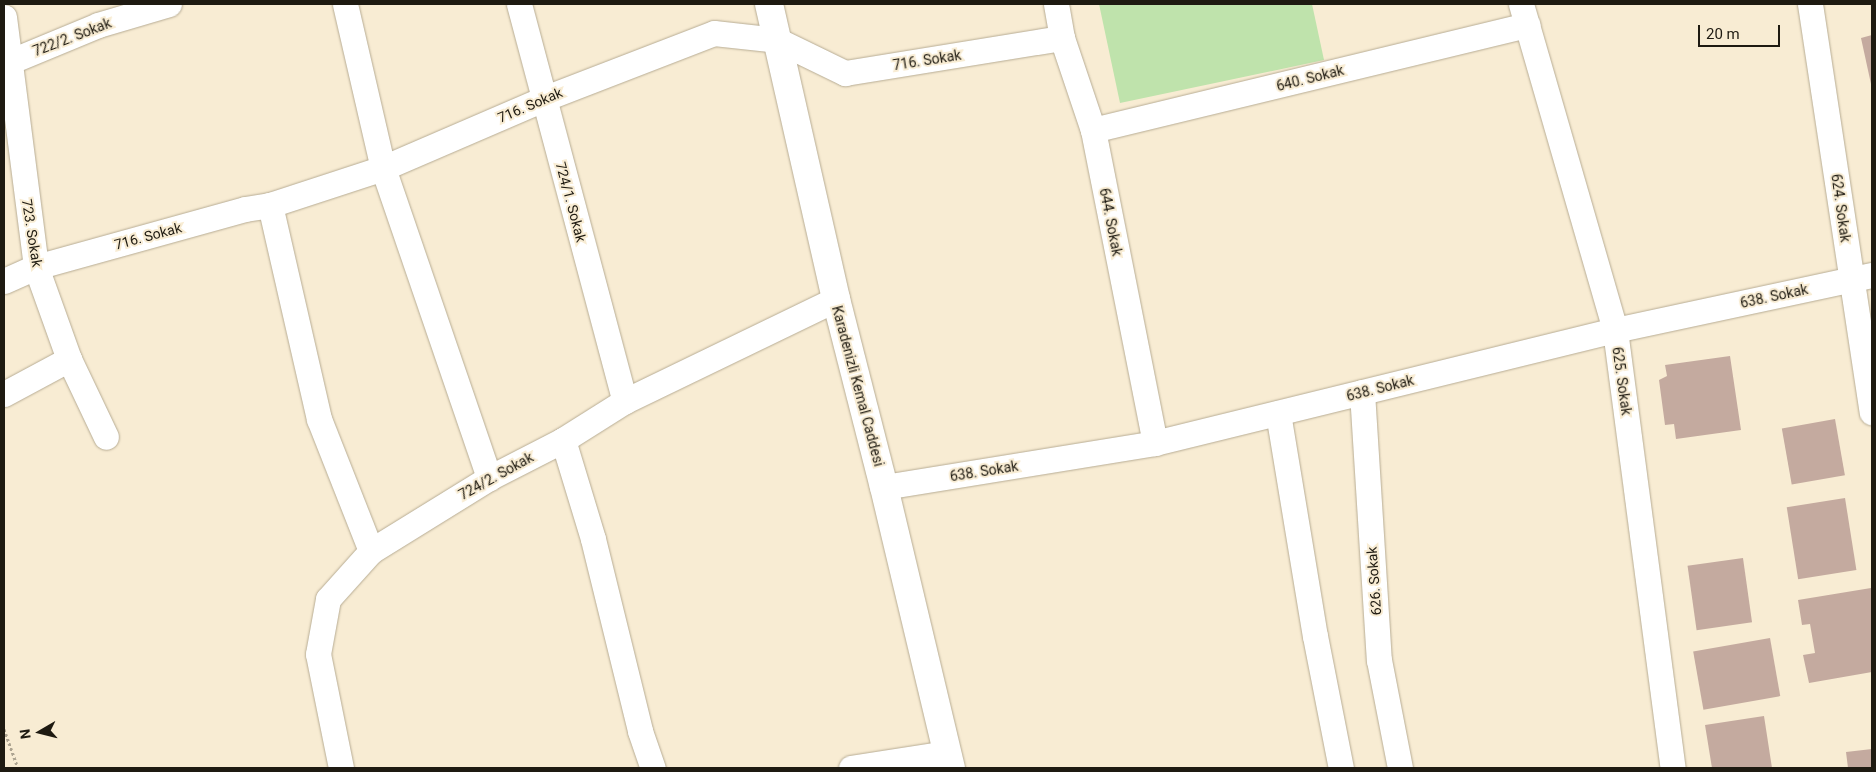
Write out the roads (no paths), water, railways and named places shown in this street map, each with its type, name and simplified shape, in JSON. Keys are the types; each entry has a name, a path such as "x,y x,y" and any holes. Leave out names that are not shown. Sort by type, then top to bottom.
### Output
{"street":[{"name":"722/2. Sokak","path":"6,63 98,25 169,4"},
{"path":"345,4 383,168 489,478"},
{"name":"724/1. Sokak","path":"519,4 543,99 626,401"},
{"name":"Karadenizli Kemal Caddesi","path":"769,4 836,299 884,487 949,761"},
{"name":"644. Sokak","path":"1056,4 1062,38 1093,130 1155,443"},
{"name":"624. Sokak","path":"1813,4 1862,277 1872,412"},
{"name":"640. Sokak","path":"1093,130 1524,14"},
{"name":"625. Sokak","path":"1524,14 1615,330 1674,768"},
{"name":"723. Sokak","path":"4,17 6,63 36,267 69,359 106,437"},
{"name":"716. Sokak","path":"4,280 36,267 245,209 270,205 383,168 543,99 714,33 777,40 845,73 1062,38"},
{"path":"270,205 319,419 371,551"},
{"name":"638. Sokak","path":"884,487 1155,443 1615,330 1862,277"},
{"name":"724/2. Sokak","path":"340,768 318,654 328,599 371,551 489,478 563,440 626,401 836,299"},
{"path":"4,394 69,359"},
{"name":"626. Sokak","path":"1362,392 1379,660 1400,768"},
{"path":"1278,412 1315,636 1341,768"},
{"path":"563,440 593,539 640,731 653,768"},
{"path":"851,768 949,761"}]}
